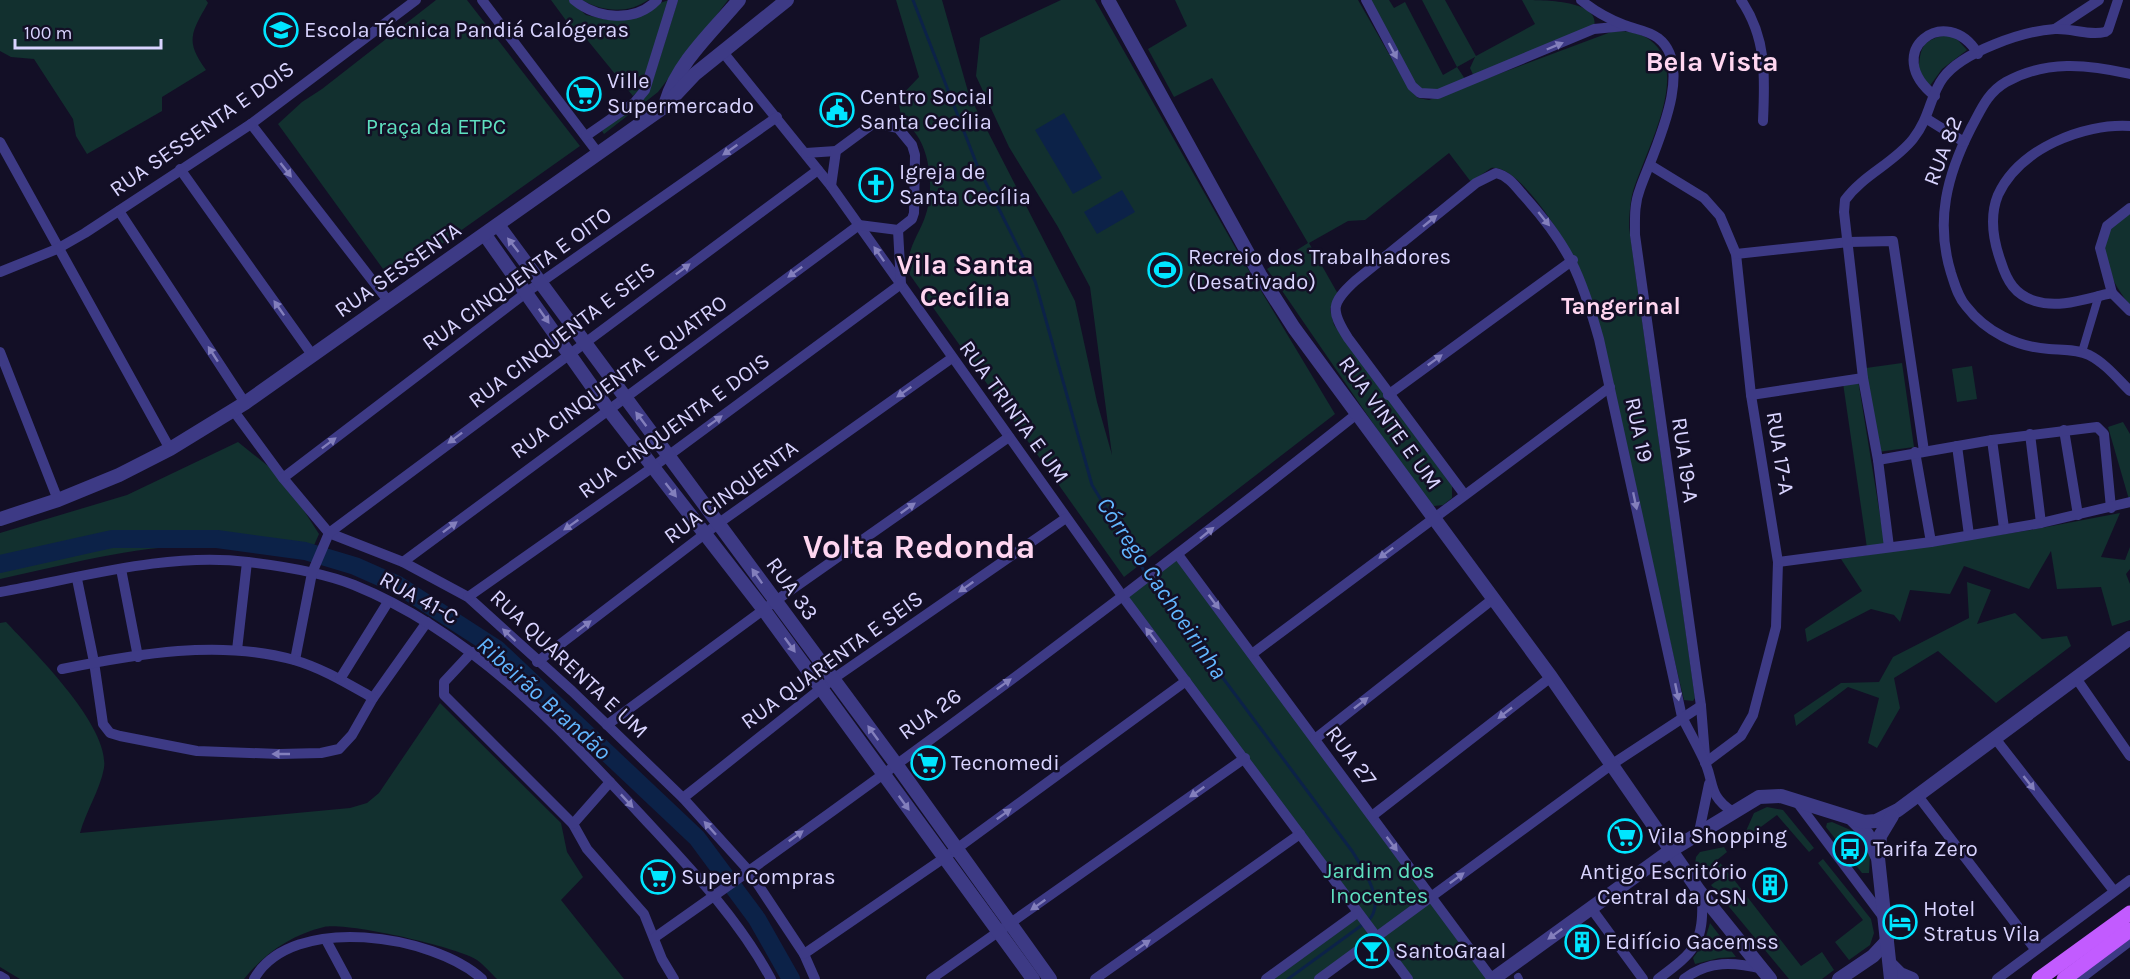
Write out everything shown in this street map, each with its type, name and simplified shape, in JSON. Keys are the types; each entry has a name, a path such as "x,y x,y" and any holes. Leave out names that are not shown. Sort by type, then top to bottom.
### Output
{"main road":[{"path":"2040,977 2130,913"},
{"path":"2064,979 2130,930"}],"street":[{"name":"RUA SESSENTA E DOIS","path":"0,273 57,249 119,211 251,124 416,0"},
{"path":"482,0 598,153"},
{"path":"574,0 594,13 612,16 643,10 657,0"},
{"path":"586,136 634,102 645,90 673,0"},
{"path":"722,51 726,26 740,0"},
{"path":"664,107 671,83 740,0"},
{"name":"RUA SESSENTA","path":"0,519 58,500 119,476 170,449 239,406 664,107 695,74 787,0"},
{"name":"RUA VINTE E UM","path":"1108,0 1260,275 1294,328 1551,677 1670,851 1766,974"},
{"path":"1366,0 1412,86 1420,93 1429,95 1473,80 1594,29 1626,26"},
{"name":"RUA 19-A","path":"1581,0 1601,14 1626,26 1644,29 1660,40 1673,66 1668,110 1635,207 1635,235 1701,706 1709,784"},
{"path":"1741,0 1759,34 1763,54 1765,73 1763,121"},
{"path":"2055,29 2099,0"},
{"path":"1889,547 1878,460 1863,378 1844,212 1845,200 1856,188 1895,158 1928,119 1938,87 1950,70 2020,35 2055,29 2105,32 2108,30 2118,0"},
{"path":"1594,29 1601,14"},
{"path":"1935,96 1922,85 1913,66 1916,49 1924,38 1941,31 1952,31 1964,36 1978,54"},
{"name":"RUA TRINTA E UM","path":"722,51 831,186 1123,597 1245,758 1358,915 1408,979"},
{"name":"RUA 82","path":"2130,74 2079,64 2047,67 2005,83 1988,95 1964,142 1949,180 1943,218 1948,261 1961,299 1983,323 2010,341 2037,348 2082,352 2105,366 2130,391"},
{"name":"RUA CINQUENTA E OITO","path":"283,478 527,292 777,117"},
{"path":"1928,119 1964,142"},
{"path":"806,153 836,151 874,123 890,124 905,135 915,155 912,219 898,230 859,225"},
{"path":"251,124 389,302"},
{"path":"2112,292 2050,304 2028,298 2015,290 2007,278 1995,244 1994,209 1998,195 2011,175 2045,148 2083,132 2130,126"},
{"path":"0,141 57,249 170,449"},
{"path":"831,186 836,151"},
{"name":"RUA 17-A","path":"1650,165 1704,198 1720,216 1736,254 1751,395 1778,562 1776,627 1753,715 1741,736 1706,763"},
{"path":"180,169 313,356"},
{"name":"RUA CINQUENTA E SEIS","path":"329,533 818,170"},
{"name":"RUA 19","path":"1388,394 1336,320 1335,305 1342,293 1355,281 1482,179 1491,174 1504,176 1542,216 1573,260 1587,298 1610,387 1682,717 1706,763"},
{"path":"2130,208 2109,223 2101,240 2102,263 2112,292 2130,311"},
{"path":"119,211 283,478 329,533 312,573 295,660"},
{"name":"RUA 33","path":"498,225 719,523 821,688 1033,979"},
{"name":"RUA CINQUENTA E QUATRO","path":"403,562 859,225"},
{"path":"898,230 900,284"},
{"name":"RUA 33","path":"485,235 608,409 653,467 705,533 833,679 1050,979"},
{"path":"1736,254 1886,239 1896,245 1931,542"},
{"path":"1464,494 1388,394 1573,260"},
{"name":"RUA CINQUENTA E DOIS","path":"468,597 653,467 900,284"},
{"path":"2082,352 2098,296"},
{"path":"0,352 58,500"},
{"name":"RUA CINQUENTA","path":"537,662 705,533 952,358"},
{"path":"1751,395 1863,378"},
{"path":"1252,654 1610,387"},
{"path":"1179,556 1358,413"},
{"path":"1878,460 2030,434 2097,427 2104,434 2111,508"},
{"path":"2064,430 2078,515"},
{"path":"2030,434 2041,523"},
{"path":"607,725 769,606 1009,437"},
{"path":"1992,440 2004,528"},
{"path":"1957,446 1969,535"},
{"path":"1778,562 1931,542 2041,523 2130,502"},
{"name":"RUA QUARENTA E SEIS","path":"683,798 833,679 1066,518"},
{"name":"RUA QUARENTA E UM","path":"329,533 403,562 468,597 683,798 749,871 804,954 815,979"},
{"name":"RUA 26","path":"654,938 1179,556"},
{"name":"RUA 27","path":"1179,556 1493,979"},
{"name":"RUA 41-C","path":"0,592 121,569 210,560 247,562 312,573 353,584 427,621 472,652 520,692 610,782 715,895 771,979"},
{"path":"237,650 247,562"},
{"path":"121,569 138,657"},
{"path":"77,579 94,662 103,724 110,733 120,736 197,751 279,754 321,753 339,749 352,735 373,698 427,621"},
{"path":"1315,739 1493,599"},
{"path":"340,679 388,602"},
{"path":"1493,979 1670,851 1733,812 1767,795 1853,819 1876,821 1898,810 2130,638"},
{"path":"62,669 94,662 205,649 237,650 295,660 340,679 373,698"},
{"path":"472,652 444,682 444,695 573,824 587,849 644,914 674,979"},
{"path":"1372,816 1551,677"},
{"path":"2076,678 2130,756"},
{"path":"804,954 944,858 1186,681"},
{"path":"1319,979 1374,935 1432,897 1611,765 1701,706"},
{"path":"1994,737 2114,891"},
{"path":"931,979 1245,758"},
{"path":"573,824 610,782"},
{"path":"1709,784 1720,803 1733,812"},
{"path":"1699,832 1709,784"},
{"path":"1918,796 2035,949"},
{"path":"1797,802 1885,919"},
{"path":"1891,979 1878,858 1883,829 1898,810"},
{"path":"1853,819 1867,834 1878,858"},
{"path":"1095,979 1300,834"},
{"path":"1996,979 2130,880"},
{"path":"1658,979 1695,948 1700,938 1702,894"},
{"path":"1591,908 1643,979"},
{"path":"1266,979 1358,915"},
{"path":"254,979 259,970 275,955 293,946 347,936 381,939 426,949 456,960 482,979"},
{"path":"326,940 347,979"},
{"path":"1839,979 1873,956 1887,941"},
{"path":"2080,979 2130,941"},
{"path":"1679,963 1686,977 1707,967 1726,963 1766,974"},
{"path":"1890,964 1900,974 1912,979"},
{"path":"0,976 5,979"}],"green space":[{"path":"0,0 206,0 208,3 194,30 193,44 206,70 162,97 162,111 87,154 76,136 73,119 34,59 11,57 0,51"},
{"name":"Praça da ETPC","path":"436,0 467,0 580,146 391,280 278,124 302,102"},
{"path":"551,0 569,0 586,15 609,20 669,0 641,88 633,96 580,31 576,34"},
{"path":"582,0 648,0 632,8 615,10 598,7"},
{"path":"678,0 728,0 658,92 604,134 602,131 650,89"},
{"name":"Recreio dos Trabalhadores (Desativado)","path":"896,0 942,0 969,95 1075,301 1097,402 1112,455 1090,287 1058,227 1009,147 976,76 980,38 1061,0 1095,0 1239,254 1335,414 1124,577 910,275 909,258 929,203 930,177 928,163 919,138 902,122 898,99 919,77"},
{"path":"1175,0 1358,0 1409,89 1418,98 1429,100 1611,32 1641,35 1650,40 1662,54 1667,72 1666,92 1654,136 1632,195 1629,227 1695,698 1693,701 1684,700 1583,277 1569,249 1544,211 1517,179 1503,170 1491,168 1471,182 1449,153 1365,220 1348,221 1309,243 1338,294 1330,309 1334,325 1452,486 1452,498 1443,505 1434,506 1427,502 1267,269 1308,243 1212,78 1174,97 1148,49 1187,26"},
{"path":"1367,0 1389,0 1394,8 1405,2 1443,75 1457,67 1467,82 1443,91 1418,90"},
{"path":"1422,0 1445,0 1476,56 1535,24 1522,0 1568,3 1580,6 1594,17 1594,26 1475,79 1470,68 1475,57 1457,67"},
{"path":"1952,34 1967,50 1942,69 1929,87 1918,74 1922,50 1928,41"},
{"path":"2130,213 2130,305 2113,280 2104,250 2108,231"},
{"path":"1902,363 1914,447 1878,452 1866,368"},
{"path":"1972,366 1977,399 1957,402 1952,369"},
{"path":"1858,380 1885,546 1867,548 1843,383"},
{"path":"2123,422 2130,434 2130,503 2108,427"},
{"path":"238,442 283,478 319,534 308,559 233,547 182,546 103,556 0,579 0,533 127,495"},
{"path":"2120,513 2101,557 2125,560 2130,547 2130,569 2126,574 2130,584 2130,620 2112,626 2101,587 2057,589 2051,551 2029,589 1964,566 1950,594 1910,590 1900,622 1894,615 1871,609 1807,642 1805,629 1862,591 1841,559 2031,530"},
{"name":"Jardim dos Inocentes","path":"1179,556 1492,979 1408,979 1376,938 1319,979 1266,979 1357,913 1123,597"},
{"path":"1967,582 1991,590 1977,624 2015,613 2042,639 2067,636 2071,646 1996,703 1938,651 1894,678 1900,708 1877,748 1868,743 1879,698 1848,687 1796,726 1794,715 1841,683 1879,682 1893,657 1969,618"},
{"path":"6,622 68,690 83,711 103,751 102,776 80,833 350,808 367,803 379,793 440,703 561,823 567,852 583,877 561,900 624,979 497,979 477,960 448,949 377,932 336,926 312,930 290,940 270,953 244,979 20,979 0,967 0,623"},
{"path":"1767,807 1783,810 1814,848 1809,852 1777,815 1750,835 1746,831 1754,813"},
{"path":"1832,822 1862,835 1870,854 1869,873 1862,873 1826,827 1827,823"},
{"path":"1724,847 1727,852 1717,860 1723,866 1706,879 1695,864 1696,857 1700,852"},
{"path":"1823,859 1871,919 1874,933 1870,945 1849,960 1835,942 1863,920 1818,863"},
{"path":"1728,872 1801,966 1822,952 1834,970 1822,979 1789,979 1711,885"},
{"path":"1710,923 1736,957 1719,958 1695,964 1693,958 1704,943"}],"water":[{"path":"1064,113 1102,178 1073,194 1035,130"},
{"path":"1122,190 1135,212 1097,234 1084,212"}],"waterway":[{"name":"Córrego Cachoeirinha","path":"913,0 977,165 1035,281 1092,485 1146,574"},
{"name":"Ribeirão Brandão","path":"0,564 112,539 217,539 305,551 355,566 398,585 497,649 697,838 757,919 791,979"},
{"name":"Córrego Cachoeirinha","path":"1149,579 1357,858 1374,895 1373,914 1368,921"},
{"name":"Córrego Cachoeirinha","path":"1288,979 1362,925"}],"place":[{"name":"Escola Técnica Pandiá Calógeras","path":"281,30"},
{"name":"Ville Supermercado","path":"584,94"},
{"name":"Centro Social Santa Cecília","path":"837,110"},
{"name":"Igreja de Santa Cecília","path":"876,185"},
{"name":"Recreio dos Trabalhadores (Desativado)","path":"1165,270"},
{"name":"Tecnomedi","path":"928,763"},
{"name":"Vila Shopping","path":"1625,836"},
{"name":"Tarifa Zero","path":"1850,849"},
{"name":"Super Compras","path":"658,877"},
{"name":"Antigo Escritório Central da CSN","path":"1770,885"},
{"name":"Hotel Stratus Vila","path":"1900,922"},
{"name":"Edifício Gacemss","path":"1582,942"},
{"name":"SantoGraal","path":"1372,951"}],"district":[{"name":"Bela Vista","path":"1712,61"},
{"name":"Vila Santa Cecília","path":"965,280"},
{"name":"Tangerinal","path":"1621,306"},
{"name":"Volta Redonda","path":"919,547"}]}
